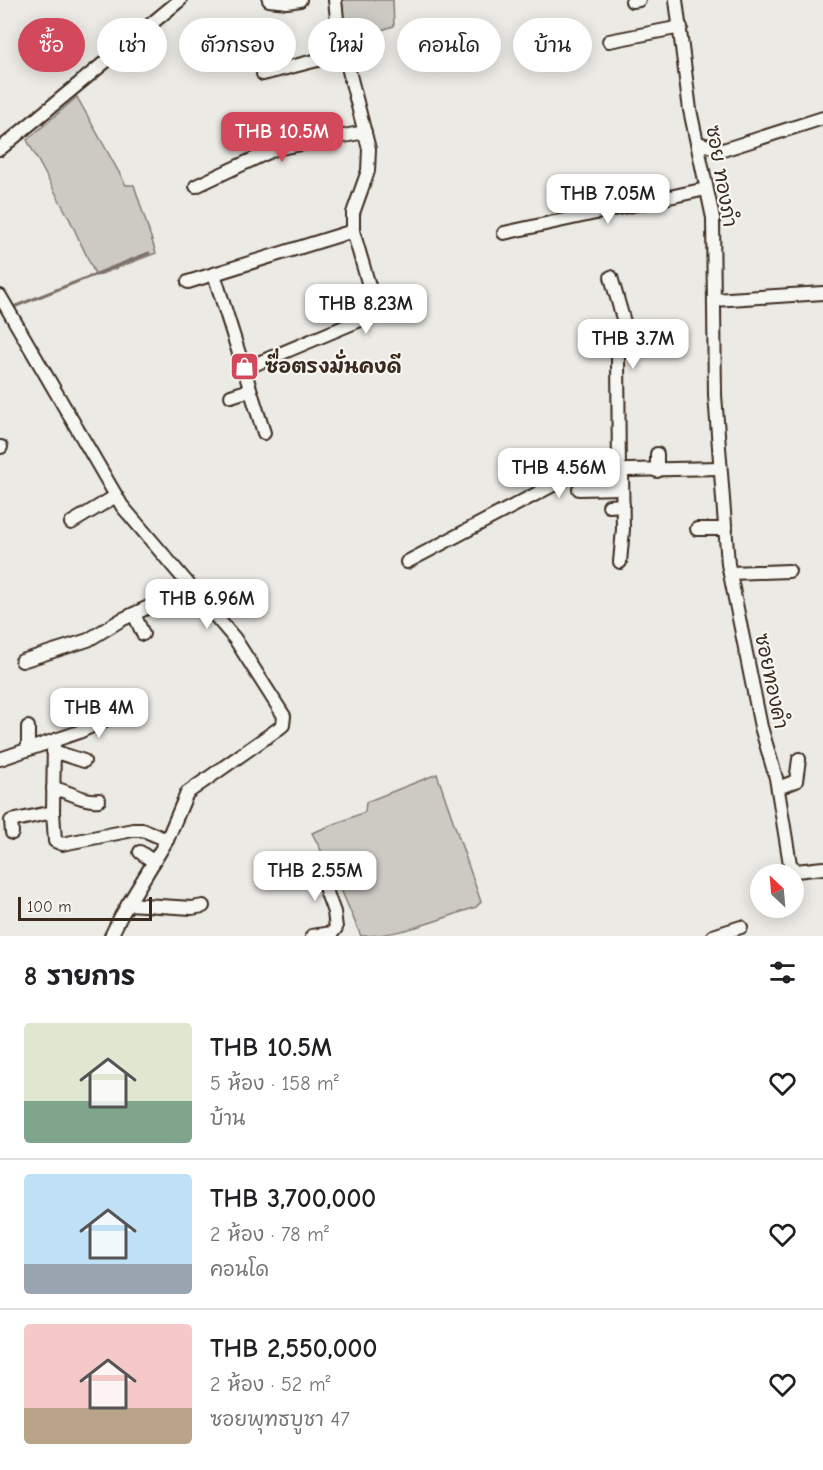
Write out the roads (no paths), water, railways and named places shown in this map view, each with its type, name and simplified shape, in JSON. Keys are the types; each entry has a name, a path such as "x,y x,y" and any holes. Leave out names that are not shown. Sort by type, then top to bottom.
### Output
{"street":[{"path":"269,0 287,2 300,0"},
{"path":"335,0 337,18"},
{"name":"ซอย ทองภํา","path":"676,0 690,110 714,229 715,395 719,468"},
{"path":"0,149 176,1"},
{"path":"609,41 681,27"},
{"path":"263,74 308,62"},
{"path":"244,369 377,313 353,231 355,204 370,160 350,72"},
{"path":"698,143 723,150 823,118"},
{"path":"196,186 275,149 365,132"},
{"path":"504,233 706,189"},
{"path":"575,193 583,214"},
{"path":"188,282 353,231"},
{"path":"214,274 264,433"},
{"path":"611,277 624,322 625,335 618,357 620,472 623,505 620,562"},
{"path":"714,300 823,293"},
{"path":"0,296 116,496 246,655 285,720 278,729 187,793 167,840 111,936"},
{"path":"622,342 641,347 656,342"},
{"path":"231,396 250,390"},
{"path":"657,454 657,471"},
{"path":"407,562 576,473 719,468"},
{"name":"ซอยทองคำ","path":"719,468 730,570 761,728 777,788 790,864 796,872 823,868"},
{"path":"579,489 622,488"},
{"path":"71,523 116,496"},
{"path":"609,506 623,505"},
{"path":"697,529 726,529"},
{"path":"730,570 789,571"},
{"path":"22,661 88,640 134,614 191,587"},
{"path":"134,614 143,634"},
{"path":"0,759 28,749 54,746 107,719"},
{"path":"28,727 28,749"},
{"path":"54,746 54,838 58,843 133,830 143,830 167,840"},
{"path":"54,746 84,761"},
{"path":"777,788 796,782 799,759"},
{"path":"53,788 65,790 88,801 99,800"},
{"path":"12,833 11,821 53,812"},
{"path":"140,852 154,862"},
{"path":"312,936 332,933 337,922 320,874"},
{"path":"128,904 192,908 203,906"},
{"path":"713,936 741,927"}],"waterway":[{"path":"11,308 149,253"}],"place":[{"name":"ซื่อตรงมั่นคงดี","path":"244,366"}]}
